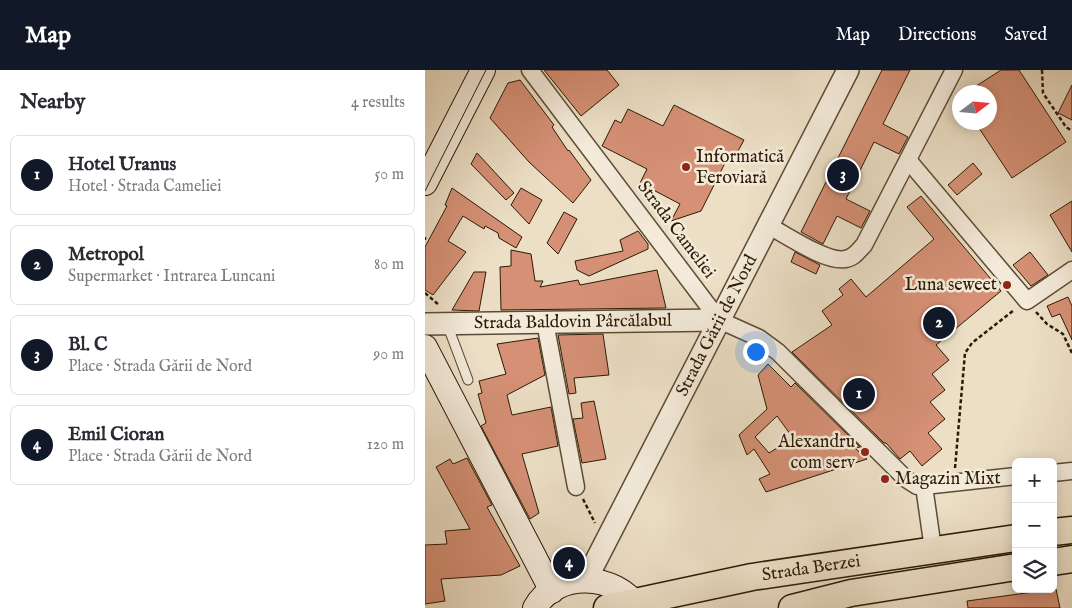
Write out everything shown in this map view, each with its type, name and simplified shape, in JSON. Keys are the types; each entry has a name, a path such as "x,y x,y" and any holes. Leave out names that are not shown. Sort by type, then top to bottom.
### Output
{"main road":[{"path":"425,184 483,70"},
{"path":"425,347 551,591"},
{"path":"1057,532 1072,530"},
{"name":"Strada Berzei","path":"607,608 636,605 751,577 1012,539"},
{"path":"1057,561 1072,559"},
{"name":"Strada Berzei","path":"792,608 851,593 1012,569"},
{"path":"535,608 551,591 568,582 586,580 605,582 621,590 636,605"}],"street":[{"name":"Strada Cameliei","path":"530,70 719,320 754,335 770,345 906,479 917,486 924,486"},
{"name":"Strada Gării de Nord","path":"586,580 769,226 847,70"},
{"path":"769,226 824,256 837,260 855,255 863,245 954,70"},
{"path":"908,160 1027,301 1072,270"},
{"name":"Strada Baldovin Pârcălabul","path":"425,324 719,320"},
{"path":"545,322 576,487"},
{"path":"1057,473 1072,471"},
{"path":"933,549 924,486 1012,476"}],"lane":[{"path":"447,324 468,380"}],"path":[{"path":"1042,70 1043,93 1066,127 1072,131"},
{"path":"954,483 965,353 972,343 1027,301 1047,324 1063,334 1072,353"},
{"path":"576,487 605,543"}],"building":[{"path":"544,70 607,70 619,85 581,116"},
{"path":"882,70 910,70 883,124 908,137 899,154 874,142 846,199 870,211 861,228 837,216 823,244 801,232"},
{"path":"1001,70 1019,70 1066,142 1012,178 980,130 997,130 997,85 978,85"},
{"path":"520,80 554,125 552,127 568,151 591,180 573,203 529,162 490,118 508,83"},
{"path":"1072,85 1072,120 1058,113"},
{"name":"Informatică Feroviară","path":"674,105 744,140 737,153 732,151 730,153 701,211 671,221 680,204 640,183 647,169 602,146 615,120 621,123 628,109 663,126"},
{"path":"477,153 514,193 506,200 471,164"},
{"path":"973,163 982,174 957,195 948,185"},
{"path":"452,188 522,237 516,248 499,238 498,233 485,226 484,229 463,216 448,241 466,252 433,295 425,290 425,247 447,206 445,205"},
{"path":"521,188 542,200 529,224 511,205"},
{"path":"921,196 1001,291 936,345 949,360 932,374 945,390 930,402 945,419 928,433 942,449 922,466 910,451 900,459 886,443 792,352 832,325 822,311 843,295 839,289 851,279 866,297 934,239 907,207"},
{"path":"1072,201 1072,252 1050,215"},
{"path":"564,212 577,219 558,254 547,243"},
{"path":"638,231 648,244 648,249 589,276 577,270 575,261 623,251 620,240"},
{"path":"511,250 531,254 535,281 543,281 540,287 578,280 580,285 657,270 666,308 501,310 500,267 511,266"},
{"path":"795,252 820,265 816,274 791,262"},
{"path":"1030,252 1048,275 1031,286 1013,265"},
{"path":"474,272 486,272 479,311 452,310"},
{"path":"1068,297 1072,306 1072,340 1060,314 1052,317 1047,306"},
{"path":"603,334 609,375 574,378 576,393 569,394 558,335"},
{"path":"538,338 545,375 507,395 512,415 551,407 558,446 522,454 539,513 530,519 481,426 486,423 478,394 482,393 479,381 506,374 497,344"},
{"path":"768,364 791,387 795,383 860,447 855,448 867,459 766,492 759,479 770,474 754,449 747,455 739,435 767,409 758,375","holes":["777,416 793,438 769,453 755,437"]},
{"path":"594,401 606,459 582,463 573,419 583,418 581,403"},
{"path":"467,458 492,505 487,507 520,566 501,575 441,579 445,601 425,604 425,545 447,544 445,531 470,529 436,467 450,459 453,464"},
{"path":"1026,593 1057,593 1060,608 968,608 967,601"}],"tram line":[{"path":"425,191 486,70"}],"place":[{"name":"Informatică Feroviară","path":"686,167"},
{"name":"Bl. C","path":"843,175"},
{"name":"Luna seweet","path":"1007,285"},
{"name":"Metropol","path":"939,323"},
{"name":"Hotel Uranus","path":"859,394"},
{"name":"Alexandru com serv","path":"865,452"},
{"name":"Magazin Mixt","path":"885,479"},
{"name":"Emil Cioran","path":"569,563"}]}
